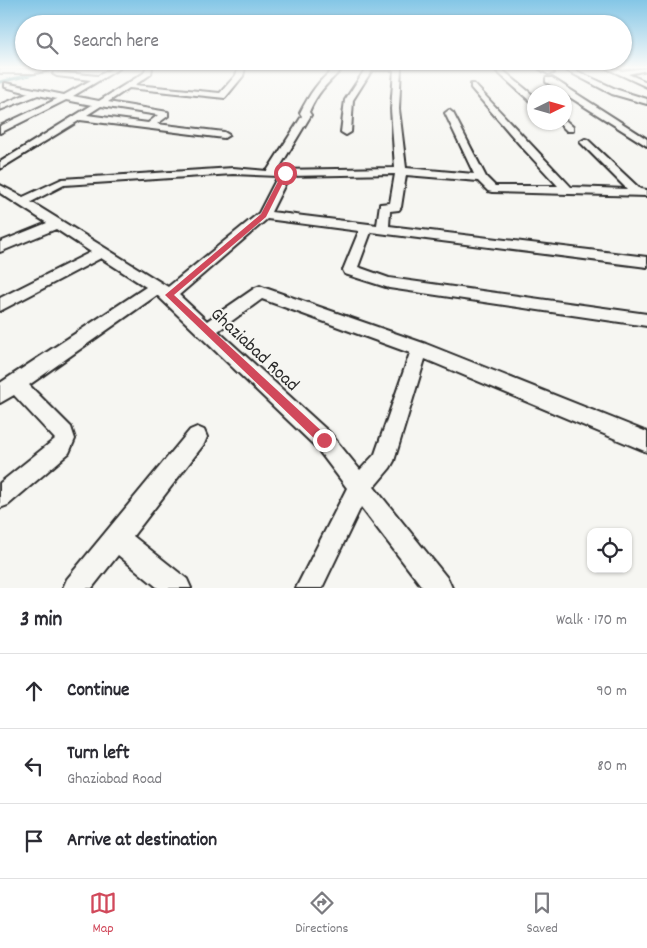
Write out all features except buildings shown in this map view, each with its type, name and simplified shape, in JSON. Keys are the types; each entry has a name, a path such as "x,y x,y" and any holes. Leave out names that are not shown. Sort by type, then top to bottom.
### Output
{"street":[{"path":"0,108 31,95"},
{"path":"55,95 166,114 149,126"},
{"path":"0,130 69,95"},
{"path":"0,166 112,95"},
{"path":"270,174 307,116 304,113 312,95"},
{"path":"346,132 349,100 352,95"},
{"path":"383,230 384,207 395,207 401,170 395,109 396,95"},
{"path":"482,95 523,143 567,189"},
{"path":"577,95 647,143"},
{"path":"626,95 647,102"},
{"path":"449,113 481,178 492,189 535,187 642,193"},
{"path":"79,117 224,135"},
{"path":"584,142 642,193"},
{"path":"23,202 62,182 233,171 270,174 401,170 481,178"},
{"path":"0,497 62,446 65,439 64,434 8,388 163,292 264,216 285,173"},
{"name":"Ghaziabad Road","path":"0,188 163,292 207,330 324,440 439,588"},
{"path":"264,216 647,262"},
{"path":"0,248 57,224"},
{"path":"366,228 350,270 381,281 647,320"},
{"path":"0,305 100,252"},
{"path":"207,330 260,292 420,349 647,442"},
{"path":"309,588 360,486 383,461 420,349"},
{"path":"76,588 197,437"},
{"path":"116,538 178,588"}],"route":[{"path":"285,173 264,216 169,295 324,440"}]}
